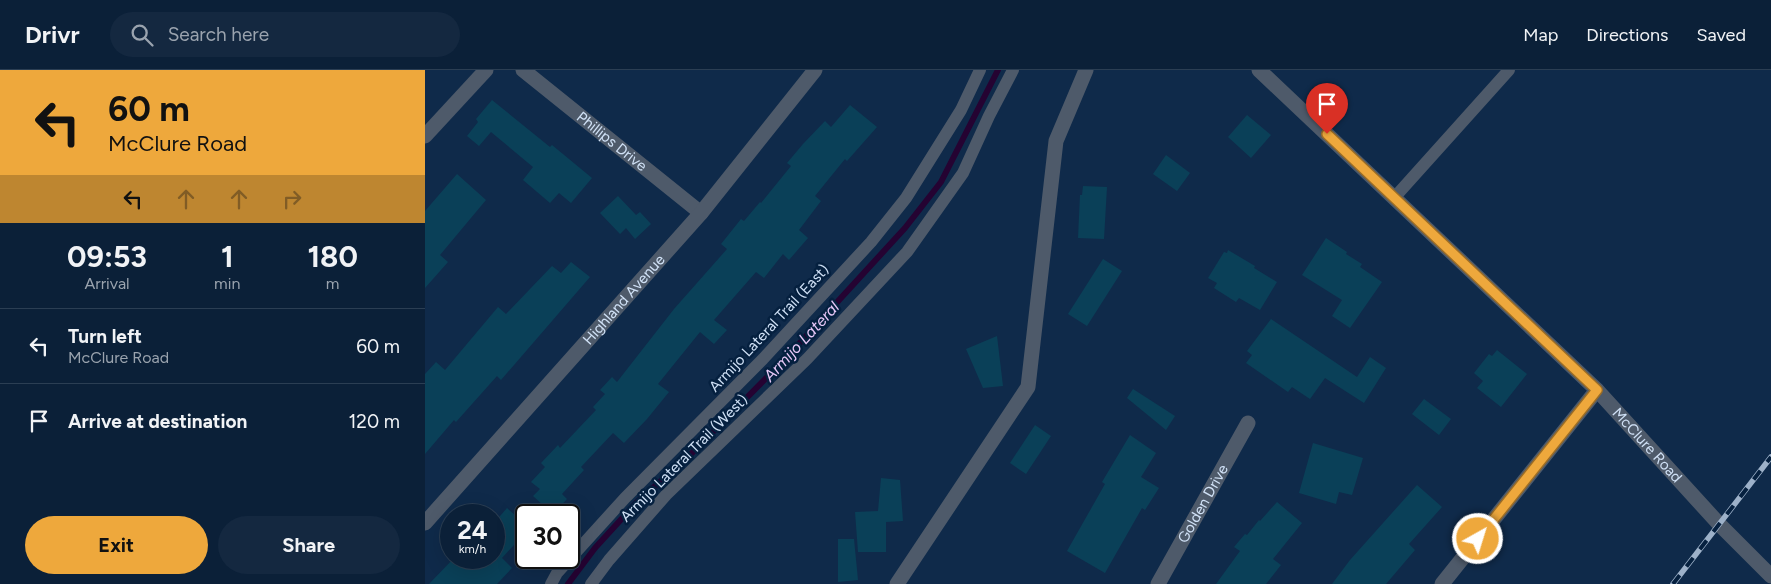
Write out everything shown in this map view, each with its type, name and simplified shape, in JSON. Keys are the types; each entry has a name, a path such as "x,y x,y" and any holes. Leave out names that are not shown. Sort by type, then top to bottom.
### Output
{"street":[{"path":"425,136 486,70"},
{"name":"Phillips Drive","path":"523,70 701,213"},
{"name":"Highland Avenue","path":"425,523 701,213 815,70"},
{"path":"897,584 1028,387 1056,141 1086,70"},
{"name":"McClure Road","path":"1259,70 1597,390 1719,524 1771,576"},
{"path":"1442,584 1597,390"},
{"name":"Golden Drive","path":"1158,584 1248,423"}],"lane":[{"name":"Armijo Lateral Trail (East)","path":"551,584 557,573 625,498 718,405 871,242 906,198 961,110 980,70"},
{"name":"Armijo Lateral Trail (West)","path":"591,584 609,560 666,495 807,359 907,252 963,174 989,116 1013,70"},
{"path":"1394,198 1509,70"}],"building":[{"path":"492,100 592,178 571,203 559,193 550,203 523,180 533,167 491,132 479,146 467,136 478,122 476,119"},
{"path":"850,105 877,127 847,161 845,159 815,196 821,201 799,230 808,238 789,260 783,254 764,278 756,272 714,320 727,330 714,344 700,332 658,384 669,392 624,443 613,433 581,467 584,470 562,494 567,499 562,504 542,504 533,496 540,489 531,482 545,467 541,463 558,445 560,448 596,410 593,407 605,394 600,390 612,377 617,382 674,309 727,249 721,244 741,219 744,221 761,203 791,166 787,163 803,144 825,121 831,127"},
{"path":"1247,115 1271,135 1251,158 1228,137"},
{"path":"1166,155 1190,173 1177,191 1153,174"},
{"path":"457,174 486,200 440,255 448,262 425,288 425,211"},
{"path":"1083,186 1107,187 1104,239 1078,238 1080,195 1082,195"},
{"path":"618,196 636,215 640,212 651,224 635,239 626,228 620,234 600,213"},
{"path":"1326,238 1347,252 1346,254 1362,264 1360,267 1382,282 1350,328 1332,316 1342,300 1302,275"},
{"path":"1228,250 1277,282 1260,310 1239,298 1236,302 1214,288 1217,283 1208,278 1224,252 1227,253"},
{"path":"1103,259 1122,271 1087,326 1068,314"},
{"path":"571,262 590,277 501,380 497,376 456,422 454,420 425,454 425,374 436,362 445,370 498,307 506,314 552,266 561,273"},
{"path":"1271,319 1357,377 1370,357 1386,368 1364,403 1325,378 1310,399 1292,387 1288,392 1246,363 1252,355 1247,351"},
{"path":"997,336 1003,386 983,388 966,349"},
{"path":"1497,350 1527,374 1501,407 1477,388 1483,381 1474,373 1489,354 1492,356"},
{"path":"1133,389 1175,416 1166,430 1127,398"},
{"path":"1424,399 1451,419 1439,435 1412,414"},
{"path":"1035,425 1051,436 1026,474 1010,463"},
{"path":"1130,435 1156,453 1141,477 1159,488 1145,510 1142,508 1105,573 1067,551 1105,484 1102,482"},
{"path":"1313,443 1363,458 1352,495 1339,492 1336,504 1299,493"},
{"path":"881,478 900,480 903,521 886,522 886,552 858,552 855,512 878,511"},
{"path":"1417,485 1442,507 1409,544 1415,550 1386,584 1332,584 1350,560"},
{"path":"1277,502 1302,523 1273,559 1281,565 1266,584 1216,584 1240,551 1234,547"},
{"path":"507,508 515,515 515,544 505,555 505,510"},
{"path":"838,539 854,539 858,580 838,582"},
{"path":"505,561 512,568 497,584 429,584 443,569 505,569"}],"waterway":[{"name":"Armijo Lateral","path":"568,584 595,548 637,502 689,456 786,358 905,228 941,182 998,70"}],"railway":[{"path":"1673,584 1771,457"}],"route":[{"path":"1327,134 1597,390 1478,539"}]}
